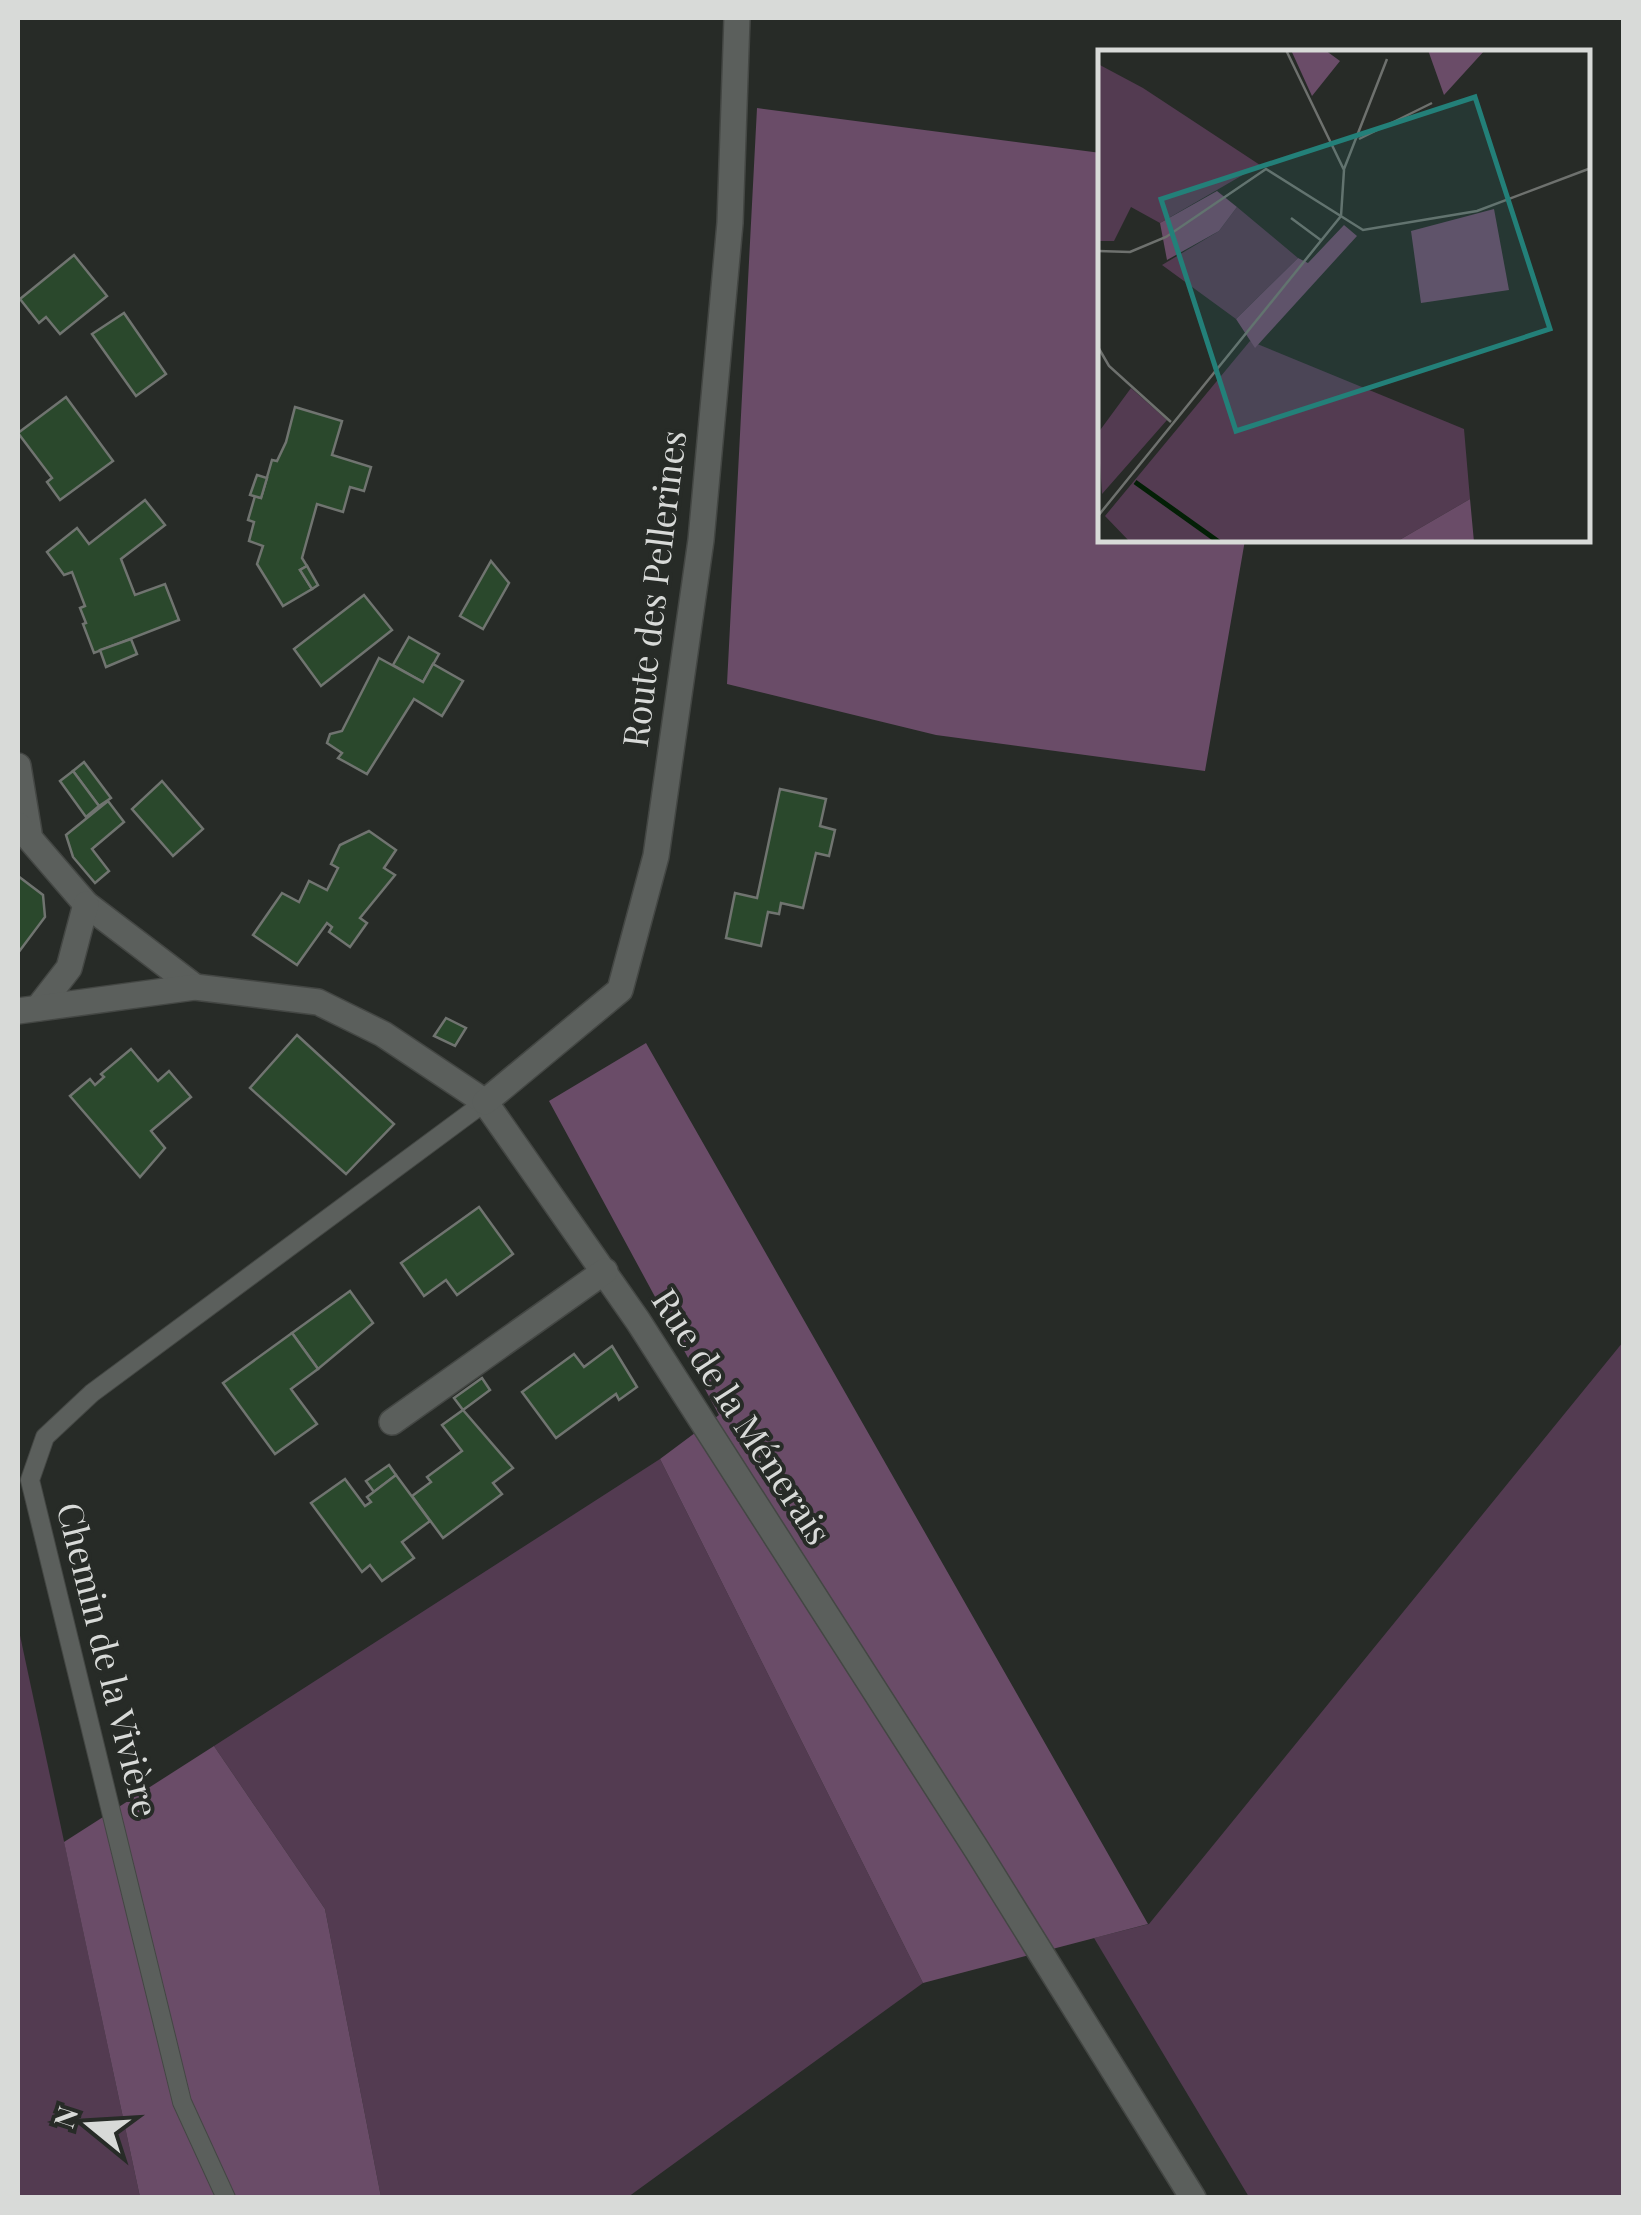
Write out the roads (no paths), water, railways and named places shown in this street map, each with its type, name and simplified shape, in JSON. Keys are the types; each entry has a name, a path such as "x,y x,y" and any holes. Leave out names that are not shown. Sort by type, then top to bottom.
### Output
{"street":[{"name":"Route des Pellerines","path":"485,1102 620,990 656,856 703,520 730,223 737,18"},
{"path":"18,766 23,829 86,904 195,987"},
{"path":"28,1010 68,968 86,904"},
{"name":"Rue de la Ménerais","path":"28,1010 195,987 318,1002 383,1034 485,1102 605,1272 977,1850 1192,2198"},
{"path":"392,1422 605,1272"}],"lane":[{"name":"Chemin de la Vivière","path":"226,2198 182,2102 30,1480 45,1438 92,1393 485,1102"}]}
